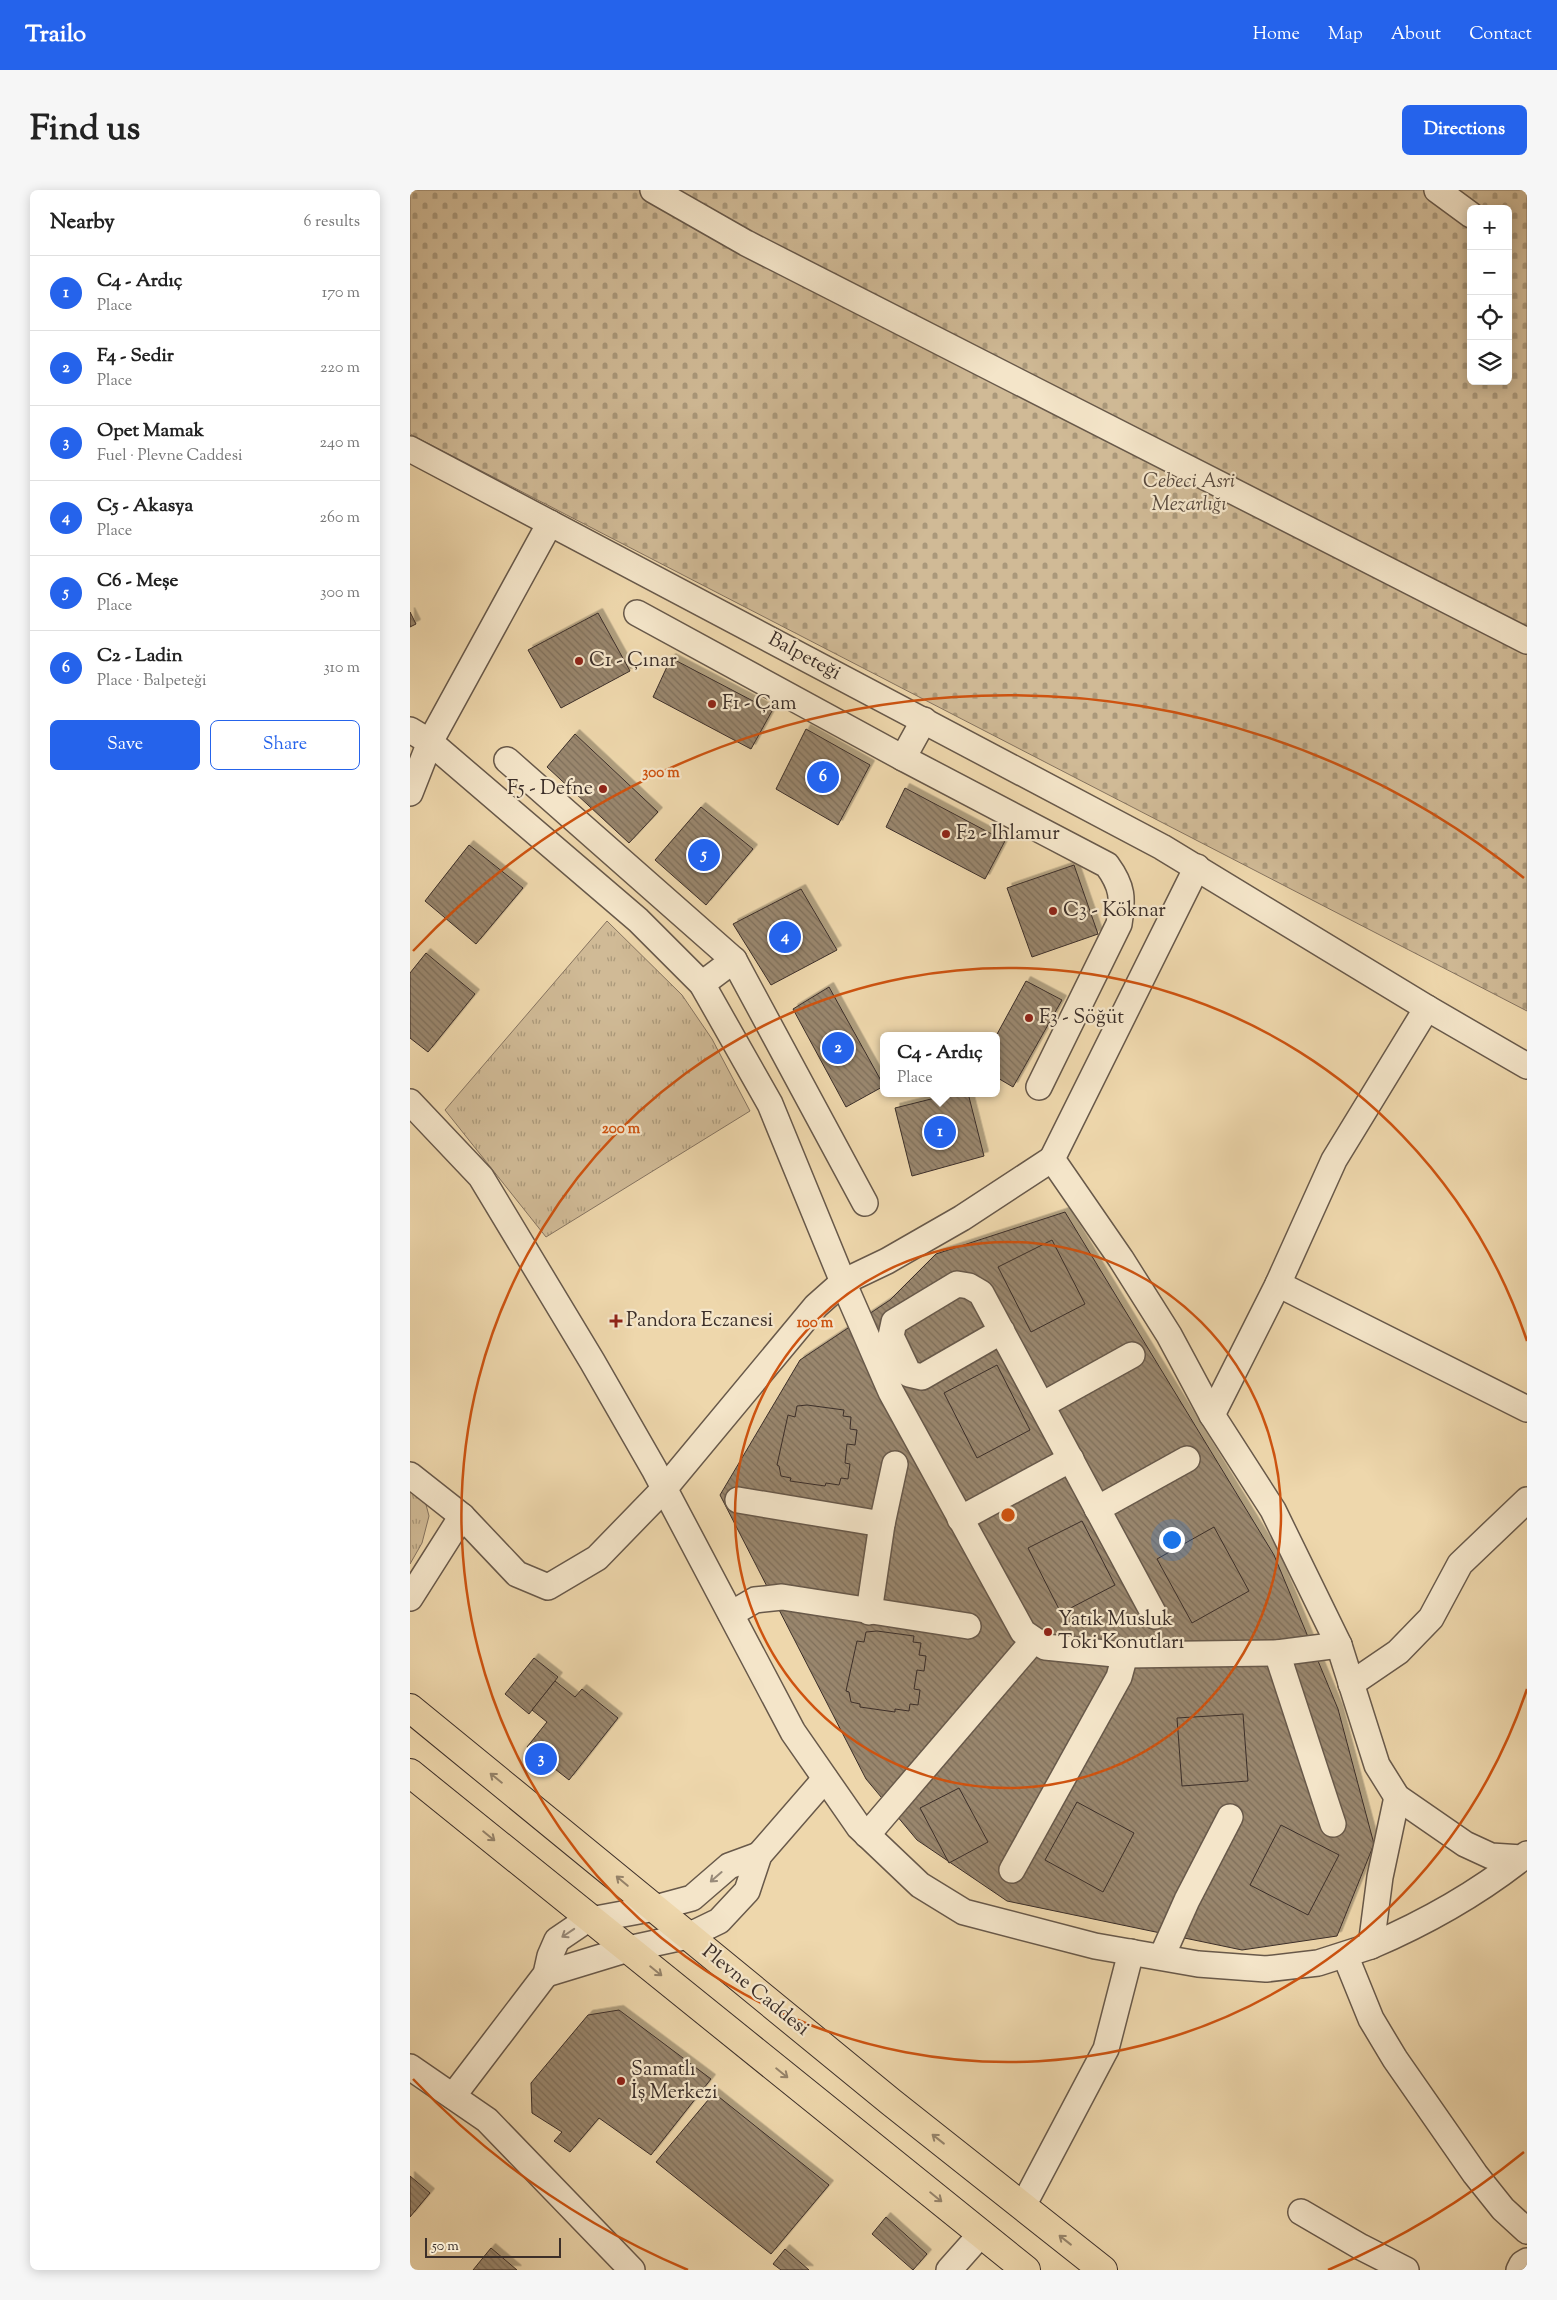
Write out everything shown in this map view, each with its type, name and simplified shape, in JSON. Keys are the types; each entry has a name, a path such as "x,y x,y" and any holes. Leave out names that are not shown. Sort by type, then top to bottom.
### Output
{"main road":[{"name":"Plevne Caddesi","path":"410,1708 891,2102 1104,2270"},
{"path":"410,1773 1025,2270"}],"street":[{"path":"653,190 755,247 1527,641"},
{"path":"1437,190 1467,212"},
{"name":"Balpeteği","path":"410,449 1162,846 1427,1008 1527,1066"},
{"path":"410,793 420,736 550,523"},
{"path":"637,613 903,758 1107,865 1118,881 1122,902 1119,924 1039,1087"},
{"path":"903,758 924,720"},
{"path":"420,736 638,920 702,984 770,1104 843,1282 891,1392 1023,1632 1045,1647 1126,1655 1277,1653 1338,1645"},
{"path":"507,760 734,960 865,1203"},
{"path":"410,1475 462,1516 517,1574 548,1587 596,1558 664,1489 816,1306 843,1282 888,1261 954,1222 1052,1159 1197,867"},
{"path":"702,984 734,960"},
{"path":"1212,1415 1278,1284 1334,1160 1427,1008"},
{"path":"410,1102 481,1178 592,1360 664,1489 793,1732 859,1827 920,1885 964,1912 1095,1946 1162,1956 1198,1964 1266,1969 1318,1963 1371,1946 1420,1925 1494,1880 1525,1856"},
{"path":"1052,1159 1121,1259 1164,1327 1212,1415 1273,1510 1338,1645 1377,1765 1397,1797 1465,1844 1491,1856 1525,1856"},
{"path":"1278,1284 1527,1409"},
{"path":"1002,1332 1155,1616"},
{"path":"1042,1405 1132,1355"},
{"path":"960,1519 1070,1459"},
{"path":"1098,1509 1187,1459"},
{"path":"869,1612 882,1524 895,1464"},
{"path":"738,1500 882,1524"},
{"path":"1351,1684 1398,1652 1431,1618 1460,1564 1527,1500"},
{"path":"410,1598 462,1516"},
{"path":"731,1614 755,1600 782,1597 968,1626"},
{"path":"867,1835 1034,1640"},
{"path":"1277,1653 1333,1824"},
{"path":"1012,1870 1119,1676 1126,1655"},
{"path":"546,1974 628,1949 688,1936 719,1921 747,1891 759,1855 826,1779"},
{"path":"1371,1946 1380,1877 1397,1797"},
{"path":"1162,1956 1187,1900 1230,1817"},
{"path":"453,2096 546,1974 550,1956 557,1940 585,1921 655,1908 692,1898 729,1866 759,1855"},
{"path":"1022,2206 1106,2049 1131,1952"},
{"path":"1345,1955 1372,2019 1395,2060 1475,2174 1503,2210 1527,2231"},
{"path":"410,2067 487,2120 632,2270"},
{"path":"1301,2212 1361,2247 1406,2270"},
{"path":"949,2270 981,2234"},
{"path":"1519,2270 1522,2264 1527,2261"}],"green space":[{"name":"Cebeci Asri Mezarlığı","path":"410,190 1527,190 1527,1011 410,434"},
{"path":"607,921 682,995 712,1039 750,1111 546,1237 445,1110"},
{"path":"410,1488 424,1497 429,1516 422,1543 410,1564"}],"building":[{"path":"410,612 416,624 410,627"},
{"name":"C1 - Çınar","path":"598,613 630,671 561,708 528,650"},
{"name":"F1 - Çam","path":"671,658 772,711 751,749 653,697"},
{"path":"806,729 870,765 838,825 776,789"},
{"name":"F5 - Defne","path":"575,734 658,812 629,843 547,767"},
{"name":"F2 - Ihlamur","path":"905,788 1005,841 985,879 886,827"},
{"path":"701,807 753,849 706,905 655,860"},
{"path":"469,845 523,888 476,944 425,901"},
{"name":"C3 - Köknar","path":"1074,865 1098,934 1032,957 1007,888"},
{"path":"801,889 837,950 771,985 733,924"},
{"path":"426,953 475,994 428,1052 410,1038 410,973"},
{"name":"F3 - Söğüt","path":"1026,981 1062,1000 1013,1087 1000,1079 1000,1032 998,1032"},
{"path":"829,987 880,1079 880,1088 846,1107 793,1009"},
{"path":"939,1097 969,1097 984,1156 912,1176 895,1108"},
{"name":"Yatık Musluk Toki Konutları","path":"1065,1212 1274,1555 1338,1709 1374,1844 1337,1936 1242,1950 1007,1901 917,1840 866,1779 720,1495 800,1360 890,1300 936,1254"},
{"path":"1052,1240 1085,1304 1031,1332 998,1267"},
{"path":"997,1365 1030,1430 977,1458 944,1393"},
{"path":"807,1405 844,1410 843,1416 851,1417 850,1429 857,1430 855,1445 847,1444 845,1463 850,1464 848,1479 841,1478 839,1485 826,1483 825,1486 790,1481 791,1478 781,1476 779,1466 777,1465 788,1415 795,1417 797,1406"},
{"path":"1082,1521 1115,1585 1061,1613 1028,1548"},
{"path":"1214,1527 1249,1591 1192,1623 1157,1559"},
{"path":"877,1631 914,1636 913,1642 921,1643 919,1655 926,1656 924,1671 917,1670 914,1689 920,1690 918,1705 910,1704 909,1711 895,1709 895,1712 860,1707 860,1704 851,1702 849,1692 846,1691 857,1641 864,1642 866,1632"},
{"path":"534,1658 558,1677 529,1714 505,1694"},
{"path":"555,1681 575,1697 582,1689 618,1718 569,1780 527,1747 547,1722 532,1710"},
{"path":"1243,1714 1248,1781 1182,1786 1177,1718"},
{"path":"959,1788 988,1842 949,1863 920,1808"},
{"path":"1077,1802 1134,1833 1103,1892 1045,1860"},
{"path":"1281,1825 1339,1855 1308,1915 1250,1885"},
{"name":"Samatlı İş Merkezi","path":"619,2010 711,2079 651,2155 599,2118 570,2152 554,2141 562,2132 532,2113 531,2083 588,2015"},
{"path":"714,2093 829,2185 771,2254 656,2162"},
{"path":"410,2176 430,2193 410,2217"},
{"path":"886,2217 927,2254 913,2270 872,2234"},
{"path":"491,2248 517,2270 473,2270"},
{"path":"785,2249 809,2270 781,2270 773,2264"}],"place":[{"name":"C1 - Çınar","path":"579,661"},
{"name":"F1 - Çam","path":"712,704"},
{"name":"C2 - Ladin","path":"823,777"},
{"name":"F5 - Defne","path":"603,789"},
{"name":"F2 - Ihlamur","path":"946,834"},
{"name":"C6 - Meşe","path":"704,855"},
{"name":"C3 - Köknar","path":"1053,911"},
{"name":"C5 - Akasya","path":"785,937"},
{"name":"F3 - Söğüt","path":"1029,1018"},
{"name":"F4 - Sedir","path":"838,1048"},
{"name":"C4 - Ardıç","path":"940,1132"},
{"name":"Pandora Eczanesi","path":"616,1321"},
{"name":"Yatık Musluk Toki Konutları","path":"1048,1632"},
{"name":"Opet Mamak","path":"541,1759"},
{"name":"Samatlı İş Merkezi","path":"621,2081"}]}
